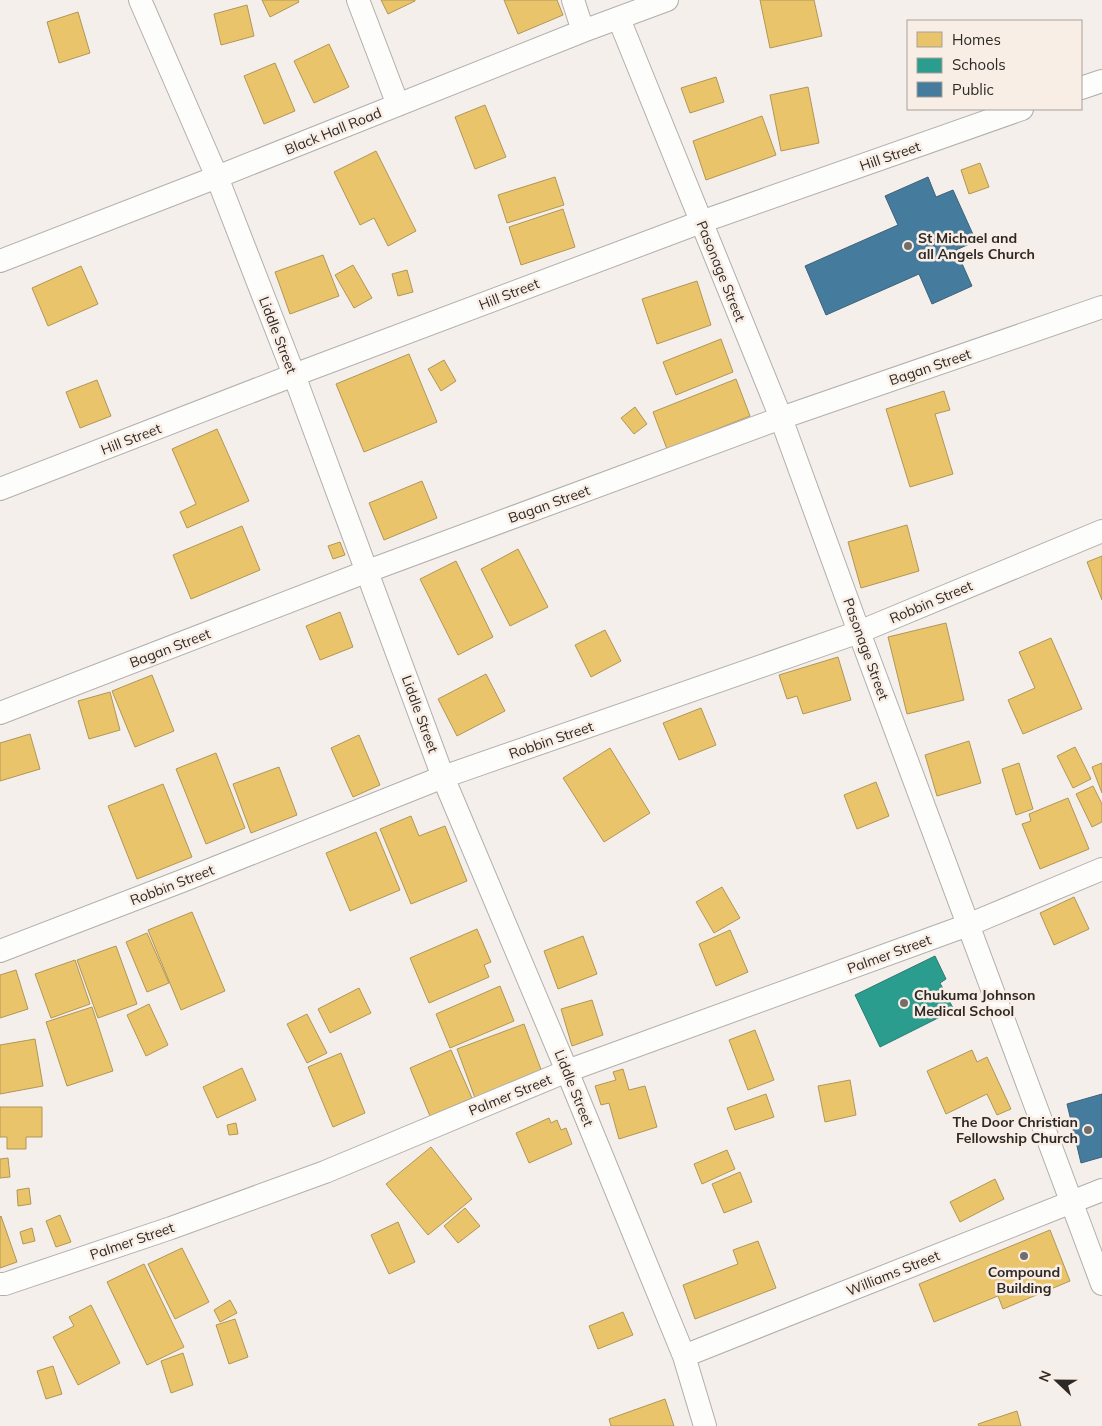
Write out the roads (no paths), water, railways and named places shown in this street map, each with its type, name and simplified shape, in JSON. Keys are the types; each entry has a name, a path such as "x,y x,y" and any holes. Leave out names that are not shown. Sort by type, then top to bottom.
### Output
{"street":[{"name":"Liddle Street","path":"140,0 217,177 368,571 443,777 567,1071 684,1356 705,1426"},
{"path":"358,0 398,105"},
{"path":"573,0 583,31"},
{"name":"Black Hall Road","path":"0,261 583,31 667,0"},
{"name":"Pasonage Street","path":"619,18 781,418 1102,1284"},
{"path":"1082,88 1102,80"},
{"name":"Hill Street","path":"0,489 294,375 701,222 1019,110"},
{"name":"Bagan Street","path":"0,713 368,571 781,418 1101,310"},
{"name":"Robbin Street","path":"0,951 191,878 443,777 859,632 1102,531"},
{"name":"Palmer Street","path":"0,1284 6,1284 47,1271 325,1172 567,1071 968,925 1102,869"},
{"name":"Williams Street","path":"684,1356 1102,1190"}],"place":[{"name":"St Michael and all Angels Church","path":"908,246"},
{"name":"Chukuma Johnson Medical School","path":"904,1003"},
{"name":"The Door Christian Fellowship Church","path":"1088,1130"},
{"name":"Compound Building","path":"1024,1256"}]}
